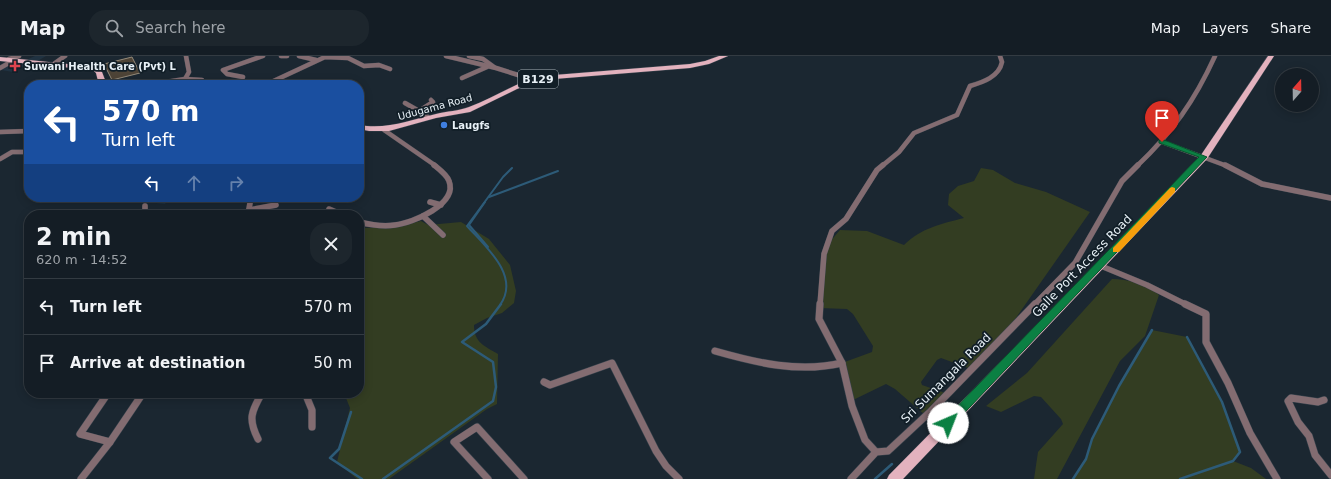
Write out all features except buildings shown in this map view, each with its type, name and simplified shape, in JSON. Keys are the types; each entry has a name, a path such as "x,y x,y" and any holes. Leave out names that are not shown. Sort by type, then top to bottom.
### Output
{"main road":[{"name":"Udugama Road","path":"364,128 369,130 384,130 428,118 470,109 534,80 552,77 690,66 707,63 725,56"},
{"name":"Galle Port Access Road","path":"894,479 1101,266 1204,157 1271,56"},
{"path":"0,59 14,59 95,68 99,72 101,80"}],"street":[{"path":"55,63 66,56"},
{"path":"185,79 189,72 186,56"},
{"path":"244,77 227,74 224,70 263,56"},
{"path":"281,56 287,56"},
{"path":"299,56 316,60"},
{"path":"446,56 496,68 534,80"},
{"path":"470,56 483,58 490,56"},
{"path":"876,452 865,440 852,406 842,363 819,318 824,254 832,231 846,219 877,170 899,152 914,132 957,114 970,86 990,80 1000,69 1002,59 1000,56"},
{"name":"Sri Sumangala Road","path":"851,479 876,452 888,451 931,411 1075,262 1122,181 1162,142 1200,88 1215,56"},
{"path":"275,80 325,57 348,58 364,66 379,65 390,70"},
{"path":"483,58 496,68"},
{"path":"0,68 14,59"},
{"path":"462,78 487,67"},
{"path":"179,80 202,80"},
{"path":"419,111 433,102 431,100"},
{"path":"405,103 428,118"},
{"path":"0,132 24,130"},
{"path":"364,224 373,226 396,225 423,216 442,205 449,194 450,185 448,179 424,157 384,130"},
{"path":"1162,142 1232,168 1262,184 1331,198"},
{"path":"0,159 12,152 24,152"},
{"path":"430,202 442,205"},
{"path":"256,210 276,204"},
{"path":"145,206 145,210"},
{"path":"423,216 443,234"},
{"path":"1101,266 1148,285 1206,314 1206,342 1228,383 1250,433 1277,479"},
{"path":"715,352 752,362 820,368 842,363"},
{"path":"544,382 550,385 612,363 624,392 640,418 660,459 667,470 679,479"},
{"path":"105,398 80,434 110,442"},
{"path":"81,479 110,442 140,398"},
{"path":"258,439 253,430 250,413 259,398"},
{"path":"308,398 312,410 312,427"},
{"path":"1324,400 1318,402 1291,398 1288,402 1298,422 1309,436 1315,455 1331,475"},
{"path":"488,479 454,442 477,427 524,479"}],"shaded area":[{"name":"Suwani Health Care (Pvt) L","path":"35,56 46,56 36,62 24,63 22,65 24,66 13,72 1,70 17,60 24,61"},
{"path":"148,202 166,202 165,204"}],"green space":[{"path":"981,168 993,170 1015,183 1046,192 1090,212 1004,335 971,369 941,358 937,360 921,382 922,385 948,394 925,415 895,389 886,384 851,401 842,363 872,352 873,346 853,314 847,309 819,308 828,244 840,230 867,231 904,245 917,234 939,225 964,218 948,205 949,194 958,186 974,181"},
{"path":"421,221 428,225 461,222 489,239 510,265 516,291 514,303 502,313 487,318 474,325 474,331 478,340 498,354 497,404 487,409 389,479 357,479 337,462 350,408 346,398 364,398 364,228 395,227"},
{"path":"1112,279 1124,280 1143,285 1159,295 1145,336 1120,361 1057,479 1034,479 1038,452 1063,424 1061,419 1041,397 1034,396 1001,412 986,406 1027,373"},
{"path":"1152,330 1187,337 1222,402 1240,452 1233,461 1251,468 1266,479 1073,479 1086,459 1092,439 1119,386"}],"waterway":[{"path":"500,305 505,294 506,283 504,273 491,252 467,226 503,177 512,168"},
{"path":"489,197 558,171"},
{"path":"485,202 469,225 488,247"},
{"path":"383,479 493,401 496,387 493,362 462,342 486,324 501,304"},
{"path":"1073,479 1086,459 1092,439 1119,386 1152,330"},
{"path":"1180,479 1233,461 1240,452 1222,402 1187,337"},
{"path":"351,412 339,449 330,458 362,479"},
{"path":"875,479 892,464"}],"slow traffic":[{"path":"1116,250 1172,190"}],"place":[{"name":"Suwani Health Care (Pvt) L","path":"15,66"},
{"name":"Laugfs","path":"444,125"}],"route":[{"path":"948,423 1101,266 1204,157 1162,142"}]}
